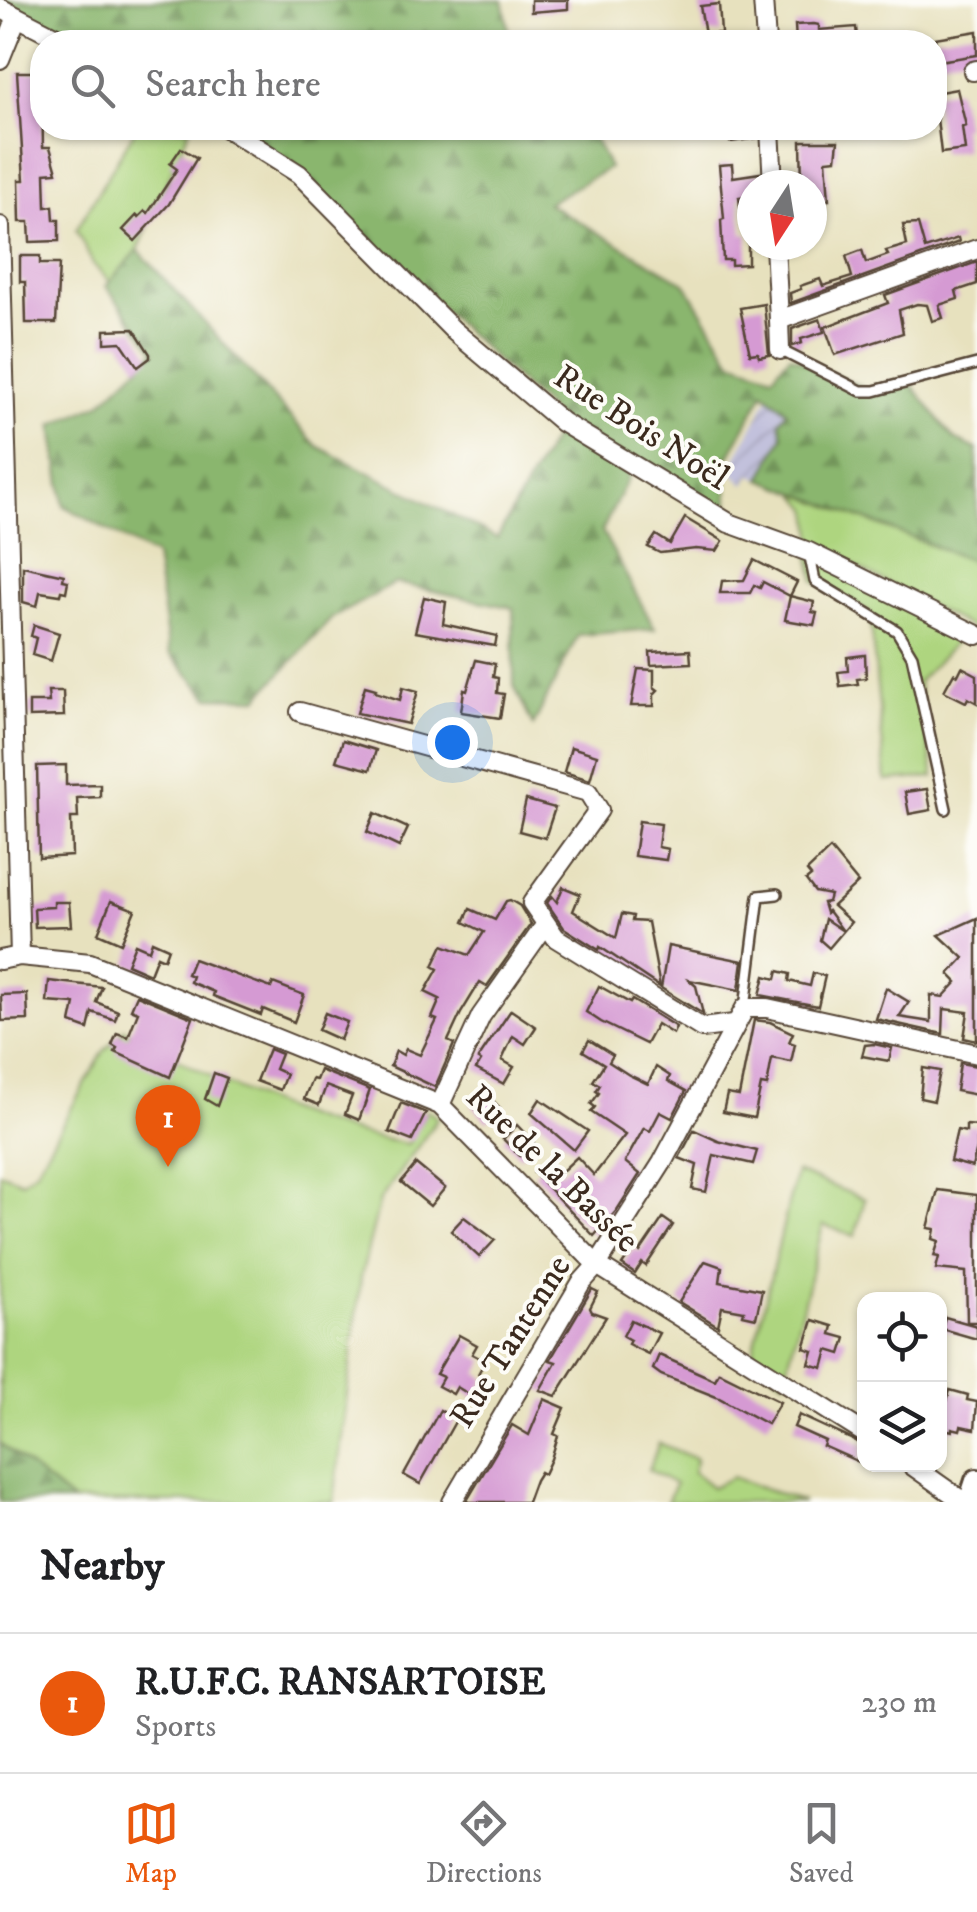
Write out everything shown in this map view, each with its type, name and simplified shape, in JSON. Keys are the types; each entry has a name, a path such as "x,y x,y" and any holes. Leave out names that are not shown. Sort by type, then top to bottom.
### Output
{"street":[{"path":"763,0 765,30"},
{"path":"0,60 8,13 42,30"},
{"name":"Rue Bois Noël","path":"245,140 298,174 454,330 562,422 728,523 809,552 977,635"},
{"path":"771,140 772,170"},
{"path":"0,226 3,520 20,956"},
{"path":"778,320 977,248"},
{"path":"776,260 780,350"},
{"path":"300,712 588,792 599,810 532,903 556,938 702,1028 734,1024"},
{"path":"440,1105 481,1016 546,924"},
{"name":"Rue de la Bassée","path":"0,960 20,956 90,962 440,1105 597,1265 857,1429"},
{"path":"745,1008 767,1008 977,1054"},
{"name":"Rue Tantenne","path":"452,1502 580,1283 597,1265 662,1164 745,1008"},
{"path":"922,1472 967,1502 977,1481"}],"lane":[{"path":"780,350 851,386 872,391 977,364"},
{"path":"809,552 815,581 897,631 912,656 946,810"},
{"name":"Rue Tantenne","path":"745,1008 759,896 777,894"}],"shaded area":[{"path":"768,397 787,411 780,421 783,436 761,479 751,475 745,485 730,470"}],"green space":[{"path":"0,0 503,0 509,30 49,30"},
{"path":"129,140 185,140 138,250 110,282 93,264 76,230"},
{"path":"244,140 595,140 609,168 547,203 685,283 732,361 773,375 790,355 871,391 912,385 954,439 977,449 977,563 761,479 783,436 780,421 787,411 764,392 726,462 729,523 571,430 629,476 602,531 655,629 578,635 533,726 514,686 513,608 396,583 332,618 258,698 209,697 169,653 155,556 64,506 53,425 101,403 155,351 106,286 138,250 317,446 497,538 562,422 299,174"},
{"path":"796,493 977,563 977,631 814,544 810,510"},
{"path":"809,553 964,633 918,682 934,777 886,781 870,612 815,581"},
{"path":"124,1029 226,1083 334,1126 408,1144 427,1110 438,1118 380,1200 361,1277 334,1502 73,1502 0,1443 0,1172 22,1181 36,1170 104,1051"},
{"path":"796,1172 865,1199 855,1236 823,1225 784,1381 751,1360"},
{"path":"0,1443 73,1502 0,1502"},
{"path":"659,1443 696,1459 693,1472 712,1487 732,1477 803,1502 667,1502 675,1484 649,1470"}],"building":[{"path":"531,0 568,0 568,9 531,12"},
{"path":"719,4 721,30 704,30 700,6"},
{"path":"795,25 819,25 819,30 795,30"},
{"path":"977,31 977,55 947,60 947,36"},
{"path":"17,72 30,72 30,140 43,140 43,147 50,147 57,172 45,173 46,207 53,206 54,220 59,220 59,241 30,242 29,222 20,222 19,180 24,180"},
{"path":"957,89 966,126 962,127 965,150 941,153 939,140 947,140 947,91"},
{"path":"801,141 838,141 836,159 826,160 827,170 802,170"},
{"path":"181,148 197,158 169,204 135,241 123,230 137,215 148,213 177,169 170,164"},
{"path":"732,164 733,177 737,176 737,260 748,260 748,264 731,265 731,260 723,260 719,165"},
{"path":"918,224 925,249 958,238 959,242 791,303 790,293 801,289 800,286 820,279 823,286 852,277 846,256 862,250 866,263 907,245 903,225"},
{"path":"20,256 40,256 40,264 59,264 56,323 26,323"},
{"path":"977,262 977,284 956,291 958,299 939,305 943,318 932,321 927,305 899,310 903,333 835,355 825,327 888,303 885,295"},
{"path":"764,304 769,355 759,357 758,353 750,354 740,308"},
{"path":"820,319 824,332 792,346 792,329"},
{"path":"134,329 150,354 138,367 121,342 105,343 105,330"},
{"path":"685,518 723,541 717,551 660,553 648,547 656,535 670,544"},
{"path":"754,560 797,582 790,596 763,582 760,588 754,585 750,593 720,593 722,581 744,580"},
{"path":"23,566 64,575 63,580 68,581 66,592 40,592 37,606 23,602"},
{"path":"790,596 814,602 814,625 785,620"},
{"path":"424,597 446,602 443,624 497,636 495,646 415,632"},
{"path":"34,625 59,633 51,661 32,655"},
{"path":"690,650 691,663 651,665 650,652"},
{"path":"865,655 866,678 857,679 858,684 840,686 838,672 848,671 847,657"},
{"path":"476,660 495,664 497,693 504,694 500,718 461,712 464,690 467,691"},
{"path":"962,667 977,675 977,703 944,691"},
{"path":"638,669 654,670 654,687 658,690 654,706 631,706"},
{"path":"365,686 400,700 403,687 418,691 408,724 357,713"},
{"path":"48,691 63,691 64,716 29,717 29,702 49,702"},
{"path":"343,740 376,750 370,770 336,761"},
{"path":"571,747 597,755 590,780 564,772"},
{"path":"66,765 66,785 100,784 100,797 77,798 78,818 71,818 72,856 39,858 37,766"},
{"path":"927,789 931,810 909,814 905,792"},
{"path":"526,800 555,808 545,838 519,831"},
{"path":"375,813 408,828 399,847 367,832"},
{"path":"639,821 661,824 658,847 668,849 666,860 634,856"},
{"path":"830,849 858,883 833,906 851,922 829,948 820,940 825,919 843,931 826,913 823,903 828,902 830,895 815,892 806,880 811,876 807,871"},
{"path":"563,887 580,894 573,911 616,938 622,914 633,916 632,921 648,922 660,987 564,928 547,903 552,896 557,902"},
{"path":"510,900 520,906 531,924 487,986 480,982 461,1013 448,1041 454,1044 435,1087 390,1066 396,1051 403,1055 406,1049 420,1055 437,1020 432,1018 440,999 425,992 438,969 433,966 443,945 469,955 484,932 464,922 470,909 495,920"},
{"path":"111,901 135,910 121,943 98,933"},
{"path":"54,902 69,902 71,926 35,927 34,908 54,907"},
{"path":"977,918 977,1041 964,1038 968,1012 944,1009 943,1034 876,1019 886,988 909,1002 899,1017 931,1022 931,995 943,997 957,982 949,974 964,958 939,935"},
{"path":"152,941 168,948 164,959 157,956 150,974 127,964 135,944 149,950"},
{"path":"668,946 743,961 739,990 689,980 696,986 703,1014 661,988"},
{"path":"193,959 271,988 273,983 304,995 294,1022 263,1009 261,1015 213,996 214,992 190,982 192,976 187,974"},
{"path":"778,971 790,974 789,981 810,986 813,973 825,976 818,1006 760,995 765,976 776,979"},
{"path":"49,981 102,987 96,1002 118,1011 115,1020 92,1012 88,1029 71,1023 75,1004 47,1002"},
{"path":"599,986 630,1003 632,1000 676,1027 673,1034 657,1024 646,1044 601,1022 586,1012"},
{"path":"27,994 28,1020 2,1021 1,995"},
{"path":"137,995 193,1018 170,1077 115,1052 117,1048 112,1045 117,1033 128,1037 138,1012 131,1009"},
{"path":"511,1010 536,1027 525,1044 513,1036 502,1060 514,1067 504,1084 476,1069 481,1061 478,1059"},
{"path":"325,1013 347,1022 340,1040 318,1030"},
{"path":"754,1020 770,1022 793,1033 789,1042 795,1044 791,1062 772,1058 767,1086 761,1085 754,1118 723,1112 727,1094 739,1096"},
{"path":"589,1040 613,1055 609,1062 629,1075 648,1084 656,1067 670,1076 668,1081 686,1091 672,1118 660,1112 650,1131 644,1128 625,1162 640,1174 594,1236 534,1173 548,1160 560,1173 577,1157 594,1175 625,1135 591,1112 600,1085 593,1081 604,1064 583,1051"},
{"path":"865,1045 892,1048 889,1061 862,1056"},
{"path":"269,1049 281,1054 275,1069 286,1074 280,1090 256,1081"},
{"path":"960,1063 977,1066 977,1095 956,1091"},
{"path":"923,1068 940,1071 934,1101 920,1098"},
{"path":"320,1070 370,1090 359,1120 345,1114 352,1096 326,1086 319,1105 304,1099"},
{"path":"214,1073 227,1078 217,1106 205,1099"},
{"path":"484,1091 500,1108 487,1121 471,1103"},
{"path":"540,1099 588,1131 574,1150 531,1113"},
{"path":"401,1103 426,1113 412,1141 389,1132"},
{"path":"517,1125 534,1143 520,1156 503,1139"},
{"path":"966,1125 977,1126 972,1167 950,1161 957,1130 966,1132"},
{"path":"694,1130 757,1151 753,1164 714,1155 706,1192 692,1189 697,1165 679,1158"},
{"path":"416,1164 445,1188 430,1206 401,1182"},
{"path":"938,1190 977,1195 977,1322 967,1322 966,1272 936,1269 939,1257 934,1256 939,1241 933,1239 935,1229 928,1228"},
{"path":"464,1217 495,1240 479,1257 451,1231"},
{"path":"663,1218 673,1225 646,1266 642,1263 635,1274 622,1265 634,1248 640,1252"},
{"path":"705,1261 722,1267 720,1282 762,1290 756,1318 722,1307 718,1326 679,1302"},
{"path":"592,1289 598,1292 590,1308 592,1312 606,1317 556,1396 540,1390 556,1362 550,1360"},
{"path":"947,1318 977,1326 977,1339 947,1330"},
{"path":"631,1320 659,1333 648,1354 628,1344 630,1340 623,1336"},
{"path":"813,1320 833,1326 831,1334 846,1338 841,1354 828,1350 823,1368 809,1364 813,1351 804,1348"},
{"path":"459,1335 477,1345 472,1354 485,1361 478,1374 486,1379 475,1398 457,1387 453,1394 438,1386 443,1377 436,1374"},
{"path":"659,1355 715,1380 719,1372 780,1402 767,1424 719,1398 661,1375 653,1369"},
{"path":"950,1390 977,1402 975,1429 961,1426 960,1430 947,1430"},
{"path":"544,1399 565,1408 554,1434 558,1436 551,1459 544,1474 540,1472 535,1480 527,1502 466,1502 512,1425 529,1435"},
{"path":"440,1410 456,1420 420,1484 404,1475"},
{"path":"799,1415 857,1442 857,1461 823,1446 825,1441 794,1427"}],"place":[{"name":"R.U.F.C. RANSARTOISE","path":"168,1167"}]}
